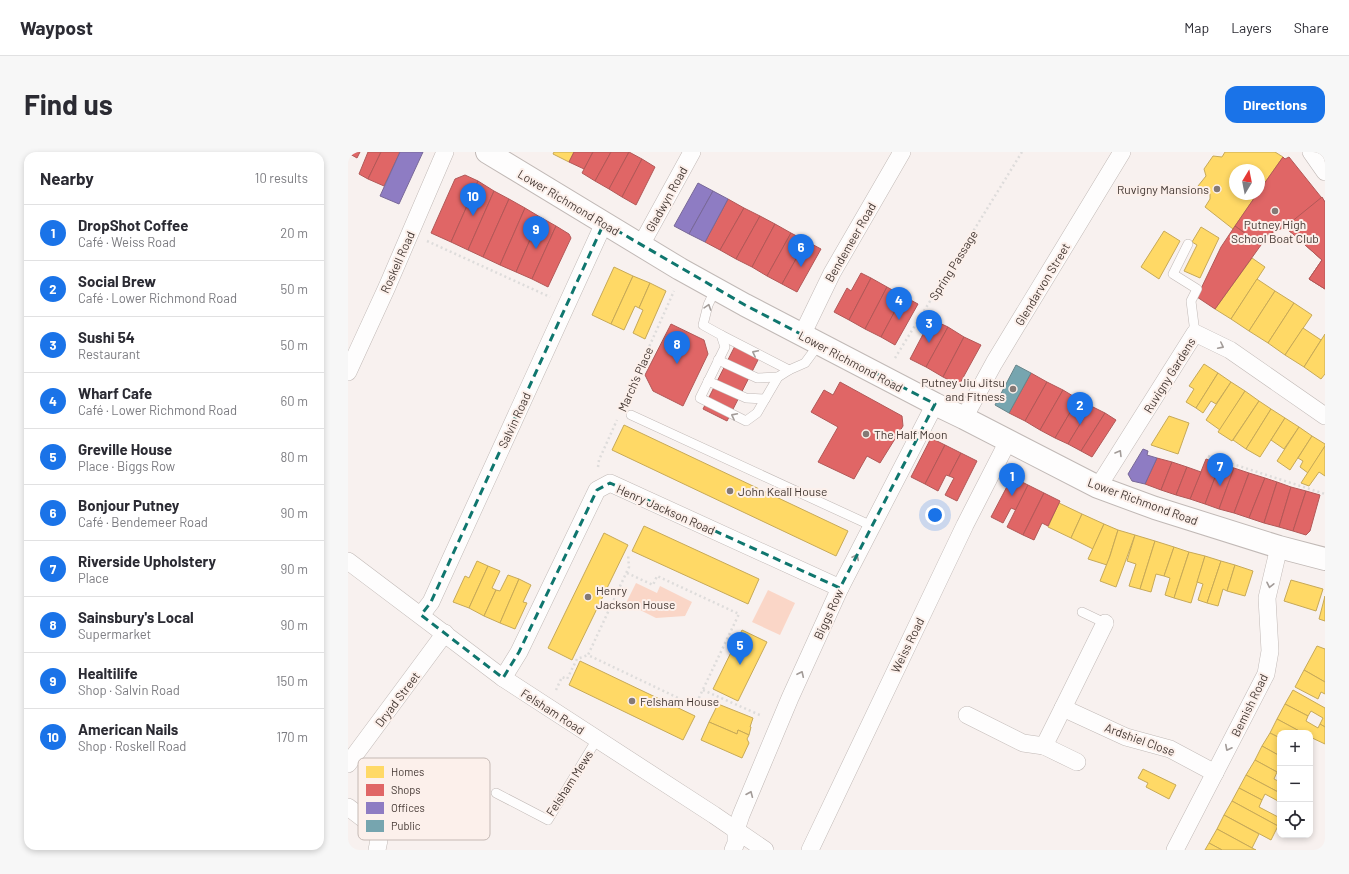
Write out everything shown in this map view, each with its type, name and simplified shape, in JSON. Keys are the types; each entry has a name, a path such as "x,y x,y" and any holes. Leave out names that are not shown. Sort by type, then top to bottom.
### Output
{"main road":[{"name":"Lower Richmond Road","path":"493,154 680,269 935,404 1098,487 1155,508 1279,548 1325,559"}],"street":[{"name":"Roskell Road","path":"348,372 445,152"},
{"name":"Gladwyn Road","path":"640,245 692,152"},
{"name":"Bendemeer Road","path":"811,339 832,273 902,152"},
{"name":"Glendarvon Street","path":"964,418 994,363 1122,152"},
{"path":"1311,152 1325,172"},
{"name":"Salvin Road","path":"421,616 429,606 604,223"},
{"name":"Ruvigny Gardens","path":"1098,487 1195,333 1230,350 1325,416"},
{"name":"Biggs Row","path":"733,850 736,843 736,830 741,815 779,723 840,588 926,418 935,404"},
{"name":"Weiss Road","path":"810,850 965,525 1008,441"},
{"name":"Henry Jackson Road","path":"503,678 519,652 597,490 610,483 840,588"},
{"name":"Bemish Road","path":"1174,850 1266,674 1270,650 1267,598 1279,548"},
{"name":"Felsham Road","path":"348,561 503,678 765,850"},
{"path":"1044,746 1105,623"},
{"name":"Dryad Street","path":"348,764 445,634"},
{"name":"Ardshiel Close","path":"1063,708 1126,737 1170,749 1215,773"},
{"path":"967,715 1023,743 1044,746 1077,762"},
{"path":"348,807 358,815"},
{"path":"377,850 379,840"}],"lane":[{"path":"1188,244 1173,274 1197,289 1191,301 1195,333"},
{"path":"716,288 708,305 703,325 789,370"},
{"path":"721,335 725,347 700,398 746,421 757,413 778,377 805,363 811,339"},
{"path":"718,360 757,378 778,377"},
{"path":"708,382 746,398 765,399"},
{"path":"631,415 872,526"},
{"path":"1082,612 1105,623"},
{"name":"Felsham Mews","path":"496,793 548,820 597,739"}],"path":[{"name":"Spring Passage","path":"884,377 1022,152"},
{"path":"410,233 567,304"},
{"name":"March's Place","path":"624,404 676,286"},
{"name":"March's Place","path":"598,474 599,460 618,418"},
{"path":"1208,456 1325,494"},
{"path":"547,707 562,677 567,679 577,659 588,655 627,573 629,567 628,554"},
{"path":"588,655 695,706 739,614 657,576 653,585 627,573"},
{"path":"703,690 779,723"}],"highlighted area":[{"path":"604,223 745,305 935,404 840,588 610,483 597,490 519,652 503,678 421,615 431,602"}],"shaded area":[{"path":"636,583 657,593 660,586 692,602 685,616 656,618 626,603"},
{"path":"768,590 795,603 780,635 752,622"}],"building: Homes":[{"path":"554,152 574,152 569,162 553,154"},
{"name":"Ruvigny Mansions","path":"1225,152 1275,152 1283,157 1265,182 1265,164 1229,164 1229,200 1253,200 1233,229 1205,207 1210,199 1210,194 1204,195 1198,191 1198,186 1206,176 1204,169 1213,156 1222,157"},
{"path":"1201,227 1219,238 1200,278 1184,271 1197,245 1192,242"},
{"path":"1164,231 1180,241 1159,279 1141,267"},
{"path":"1252,258 1265,267 1231,319 1215,309"},
{"path":"614,267 633,276 611,324 592,315"},
{"path":"633,276 650,283 639,308 635,306 624,330 611,324"},
{"path":"1257,279 1275,291 1249,331 1231,319"},
{"path":"650,283 666,291 645,339 633,333 643,310 639,308"},
{"path":"1275,291 1294,303 1268,343 1249,331"},
{"path":"1294,303 1312,315 1285,355 1268,343"},
{"path":"1303,328 1321,340 1304,367 1285,355"},
{"path":"1325,334 1325,374 1321,379 1304,367"},
{"path":"1204,364 1218,373 1196,408 1186,402 1194,389 1189,386"},
{"path":"1218,373 1231,382 1216,404 1211,401 1203,413 1196,408"},
{"path":"1231,382 1245,391 1220,430 1206,420"},
{"path":"1245,391 1259,401 1232,441 1218,432"},
{"path":"1259,401 1271,409 1246,449 1233,440"},
{"path":"1271,409 1285,418 1260,457 1246,449"},
{"path":"1169,416 1189,423 1178,454 1151,445"},
{"path":"1285,418 1299,427 1284,449 1271,440"},
{"name":"John Keall House","path":"624,425 848,531 836,556 612,450"},
{"path":"1299,427 1312,436 1290,470 1277,461"},
{"path":"1312,436 1325,444 1325,446 1308,473 1300,467 1303,461 1298,458"},
{"path":"1325,446 1325,476 1319,472 1309,486 1301,483"},
{"path":"1059,503 1082,514 1071,538 1048,527"},
{"path":"1082,514 1104,524 1093,549 1071,538"},
{"path":"1104,524 1118,530 1107,565 1088,559"},
{"name":"Henry Jackson House","path":"644,526 759,579 748,604 632,551"},
{"path":"1118,530 1135,535 1116,587 1100,581"},
{"name":"Henry Jackson House","path":"604,533 628,545 572,660 548,648"},
{"path":"1135,535 1155,541 1140,589 1129,586 1136,564 1127,561"},
{"path":"1155,541 1174,547 1164,576 1156,574 1151,592 1140,589"},
{"path":"1174,547 1189,552 1174,598 1165,595 1170,578 1164,576"},
{"path":"1189,552 1205,556 1191,603 1174,598"},
{"path":"1205,556 1221,561 1207,603 1198,600 1203,584 1197,582"},
{"path":"477,561 488,566 469,608 453,602 465,576 469,578"},
{"path":"1221,561 1235,565 1227,591 1223,589 1218,606 1207,603"},
{"path":"1235,565 1253,571 1245,596 1227,591"},
{"path":"488,566 500,571 492,588 496,590 484,616 469,608"},
{"path":"508,575 519,579 500,623 484,616 496,590 500,591"},
{"path":"519,579 531,585 523,602 527,603 515,629 500,623"},
{"path":"1291,580 1323,589 1316,611 1284,601"},
{"path":"1325,596 1325,621 1319,619"},
{"path":"742,630 767,642 738,701 713,689"},
{"path":"1317,646 1325,649 1325,682 1304,670"},
{"name":"Felsham House","path":"580,661 695,716 683,740 569,685"},
{"path":"1304,670 1325,682 1325,694 1321,692 1318,699 1295,687"},
{"path":"1293,690 1325,708 1325,727 1320,724 1323,718 1311,711 1308,716 1285,704"},
{"path":"718,704 753,718 749,735 738,730 737,734 709,722"},
{"path":"1285,704 1308,716 1306,721 1318,728 1320,724 1325,727 1325,744 1313,738 1313,730 1297,730 1277,719"},
{"path":"1277,719 1297,730 1277,730 1277,736 1270,733"},
{"path":"709,722 737,734 738,730 749,735 747,739 749,743 742,758 701,740"},
{"path":"1270,733 1277,736 1277,754 1262,746"},
{"path":"1262,746 1277,754 1277,772 1255,760"},
{"path":"1255,760 1277,772 1274,779 1277,780 1277,791 1246,775"},
{"path":"1143,769 1176,785 1169,799 1146,787 1148,783 1138,778"},
{"path":"1246,775 1277,791 1277,800 1265,794 1262,800 1239,788"},
{"path":"1239,788 1262,800 1259,807 1277,816 1277,825 1232,801"},
{"path":"1232,801 1277,825 1277,828 1271,840 1224,815"},
{"path":"1224,815 1259,834 1252,848 1217,829"},
{"path":"1217,829 1256,850 1222,850 1209,843"},
{"path":"1209,843 1222,850 1205,850"}],"building: Shops":[{"path":"350,152 360,152 357,158 350,154"},
{"path":"368,152 381,152 368,179 359,174"},
{"path":"381,152 400,152 384,186 368,179"},
{"path":"574,152 593,152 584,169 569,162"},
{"path":"593,152 611,152 595,181 582,173"},
{"path":"611,152 629,152 609,189 595,181"},
{"path":"629,152 642,159 622,197 609,189"},
{"name":"Putney High School Boat Club","path":"1283,157 1285,159 1289,157 1325,202 1325,289 1309,279 1322,260 1285,227 1267,235 1261,245 1235,226 1253,200 1265,200 1265,182"},
{"path":"642,159 655,167 636,205 622,197"},
{"path":"465,175 478,181 451,242 431,233 455,179"},
{"path":"478,181 494,191 468,250 451,242"},
{"path":"494,191 509,199 483,257 468,250"},
{"path":"1322,197 1325,202 1325,289 1309,279 1322,260 1285,227"},
{"path":"509,199 525,208 500,265 483,257"},
{"path":"728,199 744,208 720,250 705,242"},
{"path":"525,208 540,217 516,272 500,265"},
{"path":"744,208 760,216 736,259 720,250"},
{"path":"760,216 775,224 752,267 736,259"},
{"path":"540,217 556,226 532,279 516,272"},
{"path":"775,224 791,233 767,276 752,267"},
{"path":"556,226 569,234 571,238 548,287 532,279"},
{"path":"1235,226 1261,245 1215,309 1197,297 1221,247"},
{"path":"791,233 806,241 782,284 767,276"},
{"path":"806,241 821,249 797,292 782,284"},
{"path":"861,273 871,278 849,320 834,312 847,288 851,291"},
{"path":"871,278 887,287 865,329 849,320"},
{"path":"887,287 903,296 881,337 865,329"},
{"path":"903,296 918,304 895,345 881,337"},
{"path":"931,319 948,327 926,367 910,359"},
{"path":"671,324 704,340 708,354 683,406 653,391 645,375"},
{"path":"948,327 964,337 943,377 926,367"},
{"path":"964,337 981,345 959,385 943,377"},
{"path":"738,340 762,352 727,421 703,409"},
{"path":"1031,373 1047,382 1025,421 1009,413"},
{"name":"The Half Moon","path":"840,382 902,416 903,426 880,463 867,456 854,479 818,462 838,427 811,412 824,390 833,395"},
{"path":"1047,382 1063,390 1040,430 1025,421"},
{"path":"1063,390 1078,399 1055,438 1040,430"},
{"path":"1078,399 1091,406 1068,444 1055,438"},
{"path":"1091,406 1105,413 1081,451 1068,444"},
{"path":"1105,413 1116,420 1092,457 1081,451"},
{"path":"931,438 945,445 925,484 911,477"},
{"path":"945,445 961,453 949,476 946,475 938,491 925,484"},
{"path":"961,453 977,461 957,501 945,495 954,478 949,476"},
{"path":"1157,458 1172,462 1161,490 1145,484"},
{"path":"1206,459 1220,464 1205,504 1190,499"},
{"path":"1172,462 1187,467 1176,495 1161,490"},
{"path":"1220,464 1234,468 1219,509 1205,504"},
{"path":"1187,467 1201,472 1190,499 1176,495"},
{"path":"1234,468 1249,473 1234,513 1219,509"},
{"path":"1249,473 1265,478 1249,518 1234,513"},
{"path":"1012,477 1028,485 1016,510 1011,508 1003,523 991,517"},
{"path":"1265,478 1277,482 1264,523 1249,518"},
{"path":"1277,482 1291,487 1279,527 1264,523"},
{"path":"1028,485 1044,493 1023,535 1007,527"},
{"path":"1291,487 1306,491 1293,531 1279,527"},
{"path":"1306,491 1320,495 1310,531 1306,535 1293,531"},
{"path":"1044,493 1060,501 1048,526 1042,523 1034,540 1023,535"}],"building: Offices":[{"path":"400,152 423,152 399,204 380,196"},
{"path":"698,183 713,191 689,234 674,226"},
{"path":"713,191 728,199 705,242 689,234"},
{"path":"1143,449 1148,451 1147,455 1157,458 1145,484 1132,481 1128,474"}],"building: Public":[{"name":"Putney Jiu Jitsu and Fitness","path":"1016,365 1031,373 1009,413 995,405"}],"place":[{"name":"Ruvigny Mansions","path":"1217,189"},
{"name":"Putney High School Boat Club","path":"1275,211"},
{"name":"American Nails","path":"473,216"},
{"name":"Healtilife","path":"536,249"},
{"name":"Bonjour Putney","path":"801,267"},
{"name":"Wharf Cafe","path":"899,320"},
{"name":"Sushi 54","path":"929,343"},
{"name":"Sainsbury's Local","path":"677,364"},
{"name":"Putney Jiu Jitsu and Fitness","path":"1013,389"},
{"name":"Social Brew","path":"1080,425"},
{"name":"The Half Moon","path":"866,434"},
{"name":"Riverside Upholstery","path":"1220,486"},
{"name":"John Keall House","path":"730,491"},
{"name":"DropShot Coffee","path":"1012,496"},
{"name":"Henry Jackson House","path":"588,597"},
{"name":"Greville House","path":"740,665"},
{"name":"Felsham House","path":"632,701"}]}
